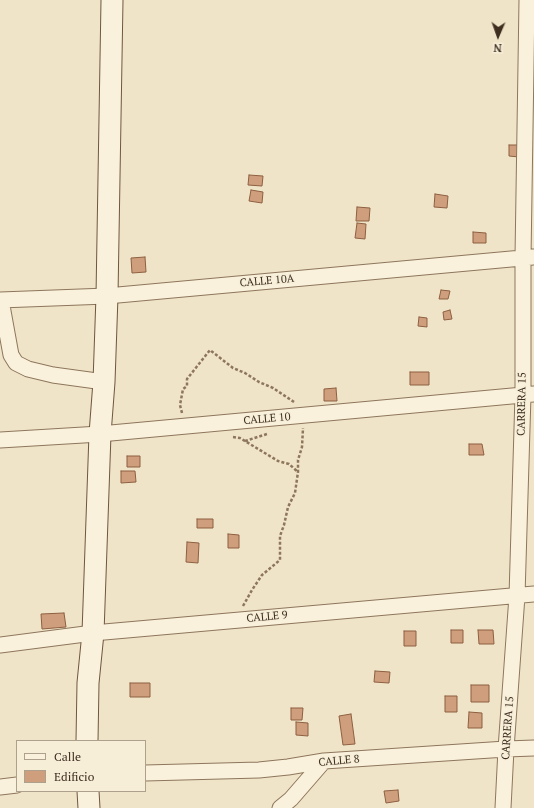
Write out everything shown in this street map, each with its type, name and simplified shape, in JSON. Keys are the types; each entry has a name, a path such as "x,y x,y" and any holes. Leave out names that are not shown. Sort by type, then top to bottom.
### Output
{"street":[{"path":"87,740 88,683 93,634 100,434 108,296 112,0"},
{"name":"CARRERA 15","path":"503,808 528,395 529,257 527,0"},
{"name":"CALLE 10A","path":"1,300 108,296 529,257"},
{"path":"1,300 10,355 16,363 28,369 53,375 104,382"},
{"name":"CALLE 10","path":"0,440 100,434 528,395"},
{"name":"CALLE 9","path":"0,645 93,634 238,620 534,594"},
{"name":"CALLE 8","path":"146,773 259,770 324,761 534,748"},
{"path":"280,808 291,799 324,761"},
{"path":"0,787 16,785"},
{"path":"88,792 89,808"}],"path":[{"path":"182,419 180,405 183,389 187,386 187,379 210,350 233,368 273,388 298,405 303,426 302,448 298,460 295,493 288,507 280,536 280,560 262,575 241,610 238,620"},
{"path":"228,437 240,438 278,461 289,464 298,472"}],"building":[{"path":"509,145 519,145 519,157 509,156"},
{"path":"249,175 263,176 262,186 248,185"},
{"path":"251,190 263,192 262,203 249,201"},
{"path":"435,194 448,196 447,208 434,207"},
{"path":"357,207 370,208 369,221 356,221"},
{"path":"357,223 366,224 365,239 355,238"},
{"path":"473,232 486,233 486,243 473,243"},
{"path":"145,257 146,272 132,273 131,258"},
{"path":"441,290 450,291 448,299 439,299"},
{"path":"450,310 452,319 444,320 443,312"},
{"path":"419,317 427,318 427,327 418,326"},
{"path":"410,372 429,372 429,385 410,385"},
{"path":"336,388 337,401 324,401 324,389"},
{"path":"469,444 482,444 484,455 469,455"},
{"path":"127,456 140,456 140,467 127,467"},
{"path":"121,471 135,471 136,482 121,483"},
{"path":"197,519 213,519 213,528 197,528"},
{"path":"228,534 239,535 239,548 228,548"},
{"path":"187,542 199,543 198,563 186,562"},
{"path":"64,613 66,627 42,629 41,614"},
{"path":"451,630 463,630 463,643 451,643"},
{"path":"478,630 493,630 494,644 479,644"},
{"path":"404,631 416,631 416,646 404,646"},
{"path":"375,671 390,672 389,683 374,682"},
{"path":"130,683 150,683 150,697 130,697"},
{"path":"471,685 489,685 489,702 471,702"},
{"path":"445,696 457,696 457,712 445,712"},
{"path":"291,708 303,708 302,720 291,720"},
{"path":"469,712 482,713 482,728 468,728"},
{"path":"351,714 355,744 343,745 339,716"},
{"path":"296,722 308,723 308,736 296,735"},
{"path":"398,790 399,801 386,803 384,791"}]}
